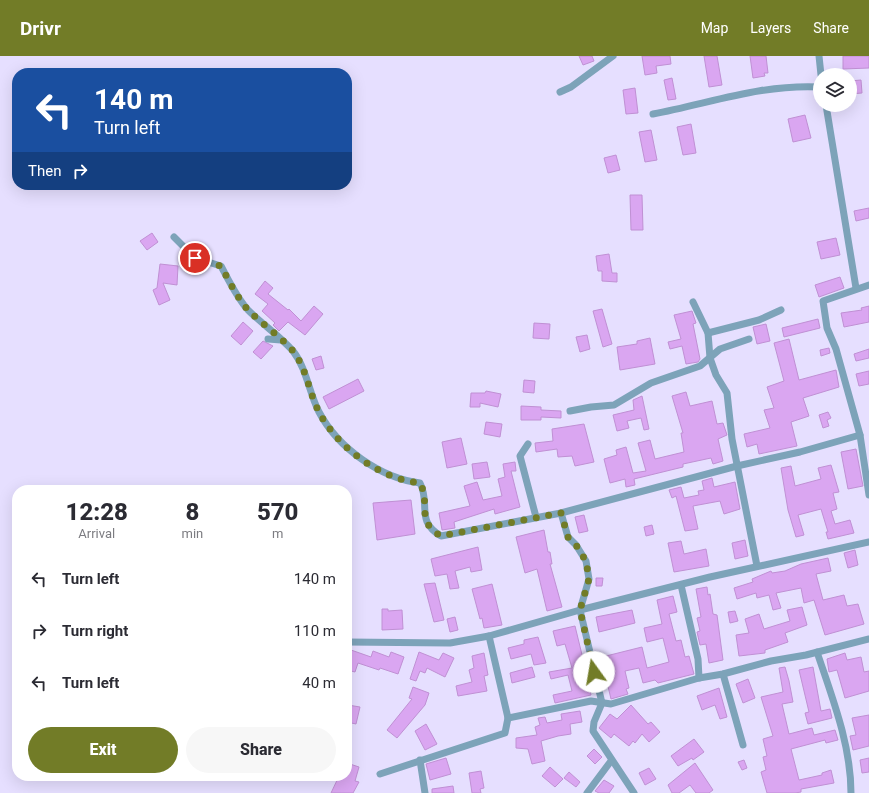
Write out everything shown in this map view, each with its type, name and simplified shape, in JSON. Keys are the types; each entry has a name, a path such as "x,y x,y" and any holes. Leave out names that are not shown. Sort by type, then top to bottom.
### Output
{"street":[{"path":"560,92 571,87 613,56"},
{"path":"820,56 821,68"},
{"path":"653,114 689,107 751,91 813,86"},
{"path":"827,112 856,288"},
{"path":"174,237 195,258 221,266 240,301 293,352 305,374 319,412 336,436 378,471 420,483 424,490 425,517 431,530 441,536 561,513 737,466 800,452 860,435"},
{"path":"869,285 856,288 823,301 827,328 836,349 860,435 869,495"},
{"path":"693,302 708,333 710,358 716,375 727,393 728,412 737,466 757,566"},
{"path":"708,333 759,320 781,310"},
{"path":"268,339 282,340"},
{"path":"570,411 614,405 651,383 700,366 720,349 749,339"},
{"path":"528,444 520,456 536,517"},
{"path":"561,513 568,537 576,545 586,561 589,579 580,610 602,703 594,722 593,731 611,761 634,793"},
{"path":"352,642 450,644 489,636 580,610 757,566 869,542"},
{"path":"681,586 698,659 699,678"},
{"path":"380,774 505,733 508,718 489,636"},
{"path":"508,718 591,702 611,704 699,678 723,674 771,661 817,652 869,639"},
{"path":"817,652 841,730 851,779 851,793"},
{"path":"723,674 743,745"},
{"path":"420,760 425,793"},
{"path":"586,793 611,761"}],"building":[{"path":"579,56 592,56 594,61 583,65"},
{"path":"642,56 670,56 671,64 656,66 657,73 645,75"},
{"path":"704,56 717,56 722,85 709,87"},
{"path":"750,56 766,56 768,73 764,73 765,76 753,78"},
{"path":"843,56 869,56 869,68 843,68"},
{"path":"672,78 676,99 668,100 664,80"},
{"path":"857,80 861,80 862,93 857,93"},
{"path":"635,88 638,113 626,114 623,90"},
{"path":"805,115 811,138 793,142 788,119"},
{"path":"691,124 696,153 683,155 677,127"},
{"path":"651,130 657,160 645,162 639,132"},
{"path":"616,155 620,170 608,173 604,158"},
{"path":"630,195 642,195 643,230 631,230"},
{"path":"869,208 869,218 856,221 854,211"},
{"path":"152,233 158,242 147,250 140,241"},
{"path":"836,238 840,255 821,259 817,242"},
{"path":"609,254 612,273 617,273 617,282 602,281 602,271 598,271 596,256"},
{"path":"160,264 178,266 177,285 163,283 170,300 159,305 153,290 157,288"},
{"path":"840,277 844,288 819,297 815,285"},
{"path":"265,281 273,288 268,294 288,310 289,309 301,321 314,306 323,314 305,335 288,322 279,331 273,325 275,323 262,311 268,304 255,294"},
{"path":"869,306 869,322 844,327 841,313 862,310 861,308"},
{"path":"602,309 612,344 603,347 593,311"},
{"path":"692,311 696,323 693,324 700,359 698,362 686,364 682,346 670,349 668,342 681,339 674,315"},
{"path":"818,319 820,328 784,337 782,328"},
{"path":"243,322 253,331 241,345 231,336"},
{"path":"534,323 550,324 549,339 533,338"},
{"path":"766,324 770,341 757,344 753,327"},
{"path":"587,335 590,349 580,352 576,337"},
{"path":"650,338 655,364 620,370 617,347 637,344 637,341"},
{"path":"789,339 799,380 836,370 839,387 803,398 809,416 791,422 797,446 759,454 757,444 747,447 744,434 770,428 764,410 774,408 767,387 784,381 774,343"},
{"path":"263,341 273,346 261,359 253,352"},
{"path":"829,348 830,353 821,356 820,350"},
{"path":"869,349 869,358 856,361 854,354"},
{"path":"321,356 324,368 316,370 312,359"},
{"path":"869,371 869,384 859,386 856,374"},
{"path":"358,379 364,391 329,409 323,397"},
{"path":"524,380 535,381 534,393 523,392"},
{"path":"486,391 501,394 498,407 480,403 480,407 470,407 471,393 485,393"},
{"path":"686,392 690,406 712,401 717,424 723,423 727,435 718,439 723,461 713,464 711,458 683,464 683,467 634,479 635,485 626,487 625,479 610,483 604,459 617,455 616,450 626,447 633,473 646,471 638,443 650,440 655,459 684,452 681,433 683,433 672,396"},
{"path":"642,396 649,429 644,430 641,418 627,421 629,428 617,431 613,415 634,410 633,400"},
{"path":"521,406 541,407 541,410 561,411 561,418 541,417 541,420 521,420"},
{"path":"828,412 831,418 827,420 829,426 823,428 819,415"},
{"path":"486,422 502,424 500,437 484,434"},
{"path":"584,424 594,462 575,466 572,456 558,457 557,449 536,452 535,443 553,441 552,429"},
{"path":"461,438 467,464 447,468 442,442"},
{"path":"856,449 863,486 848,489 841,452"},
{"path":"487,462 490,477 474,479 472,464"},
{"path":"515,462 516,471 511,471 520,507 495,514 494,509 454,522 455,528 442,530 439,513 470,506 464,486 477,482 483,500 502,496 498,479 505,477 503,464"},
{"path":"831,465 839,492 833,493 837,509 831,511 835,524 850,520 854,533 828,539 826,532 828,532 821,509 798,515 804,535 796,537 788,510 781,468 791,466 795,486 821,479 818,468"},
{"path":"712,478 714,487 735,482 740,509 724,514 720,501 693,506 698,529 685,531 676,496 672,498 669,490 681,487 684,498 699,495 698,491 704,490 702,481"},
{"path":"411,500 415,534 377,540 373,503"},
{"path":"584,515 588,531 579,533 575,517"},
{"path":"652,525 654,534 646,536 644,527"},
{"path":"544,530 548,552 550,552 552,564 550,564 562,607 547,611 537,569 525,573 516,537"},
{"path":"745,540 748,556 735,559 732,543"},
{"path":"681,541 684,554 706,549 709,566 674,572 668,543"},
{"path":"478,547 482,570 471,572 470,567 455,571 459,588 450,589 447,574 435,576 431,559"},
{"path":"855,550 858,565 848,568 844,553"},
{"path":"828,558 831,571 816,574 823,600 844,595 847,606 858,604 864,624 825,635 814,600 804,603 801,588 776,593 781,608 773,610 769,595 757,598 756,593 737,599 734,588 753,582 752,579 771,571 772,573 785,571 801,564"},
{"path":"596,578 603,578 602,586 596,586"},
{"path":"435,583 444,620 434,622 424,584"},
{"path":"492,584 502,625 484,628 472,589"},
{"path":"707,587 708,595 710,594 713,614 717,615 723,660 709,663 706,644 700,645 697,632 700,631 697,618 701,617 696,589"},
{"path":"673,596 677,612 669,614 676,641 681,640 685,657 689,656 694,674 658,683 655,680 643,683 639,668 625,671 629,688 626,689 628,694 611,699 606,678 612,677 606,656 642,647 647,668 669,662 663,638 647,642 644,628 662,624 657,600"},
{"path":"802,607 807,625 785,633 788,642 765,650 765,653 739,656 736,635 749,633 745,619 759,614 764,629 790,621 787,610"},
{"path":"382,609 388,609 388,611 402,610 403,629 382,630"},
{"path":"632,610 635,623 599,632 596,617"},
{"path":"735,611 738,621 730,623 728,612"},
{"path":"455,617 458,630 450,632 447,619"},
{"path":"575,626 584,663 587,662 589,670 586,671 591,695 555,703 553,695 572,691 568,675 551,679 549,672 572,668 565,644 557,646 553,631"},
{"path":"538,637 546,663 534,665 531,654 511,659 508,648 524,644 524,640"},
{"path":"352,650 371,657 373,651 389,657 391,652 404,657 398,674 358,663 355,672 352,671"},
{"path":"419,652 439,660 443,653 454,658 445,677 427,668 425,673 420,671 416,681 410,679"},
{"path":"484,653 488,675 484,676 487,691 458,696 456,686 472,682 469,670 474,668 472,656"},
{"path":"845,653 847,660 861,657 864,672 869,671 869,691 845,698 837,670 829,672 827,659"},
{"path":"532,667 535,677 512,683 510,673"},
{"path":"785,667 793,702 782,704 789,734 812,728 814,735 835,730 838,740 826,743 825,740 791,749 799,780 822,775 822,773 831,770 834,783 801,789 801,792 795,793 767,793 761,772 766,770 763,757 767,756 763,739 773,736 761,697 783,692 779,668"},
{"path":"813,667 821,711 830,709 832,718 808,724 805,713 809,712 799,670"},
{"path":"748,679 755,698 743,703 736,684"},
{"path":"413,687 429,693 425,705 397,738 387,730 412,699 409,698"},
{"path":"719,688 727,717 720,719 715,705 702,710 697,696"},
{"path":"631,705 648,724 651,722 660,732 649,742 642,734 635,743 633,741 629,746 614,734 611,738 599,728 610,714 617,719"},
{"path":"352,706 360,707 356,724 352,723"},
{"path":"580,711 582,722 570,724 571,734 541,741 545,761 532,764 528,749 516,748 516,738 537,735 535,727 540,725 538,718 545,717 547,723 562,720 561,714"},
{"path":"869,715 869,746 853,750 850,736 856,735 852,718"},
{"path":"426,724 437,744 425,750 415,731"},
{"path":"694,739 704,752 693,760 692,758 678,766 671,756"},
{"path":"594,749 602,757 595,764 587,756"},
{"path":"446,758 451,774 430,780 426,764"},
{"path":"869,758 869,772 862,773 860,760"},
{"path":"744,760 747,768 742,770 738,762"},
{"path":"695,763 713,790 709,793 696,793 690,785 679,793 672,793 668,785"},
{"path":"352,765 359,767 355,781 359,782 353,793 331,793 337,781 352,781"},
{"path":"550,767 563,779 555,787 542,776"},
{"path":"649,768 656,779 645,785 639,773"},
{"path":"481,771 484,788 480,789 481,793 472,793 469,773"},
{"path":"569,772 580,782 576,787 564,778"},
{"path":"604,780 614,786 609,793 599,793 595,791"},
{"path":"453,786 454,793 432,793 432,789"}],"route":[{"path":"195,258 221,266 240,301 293,352 305,374 319,412 336,436 378,471 420,483 424,490 425,517 431,530 441,536 561,513 568,537 576,545 586,561 589,579 580,610 594,672"}]}
